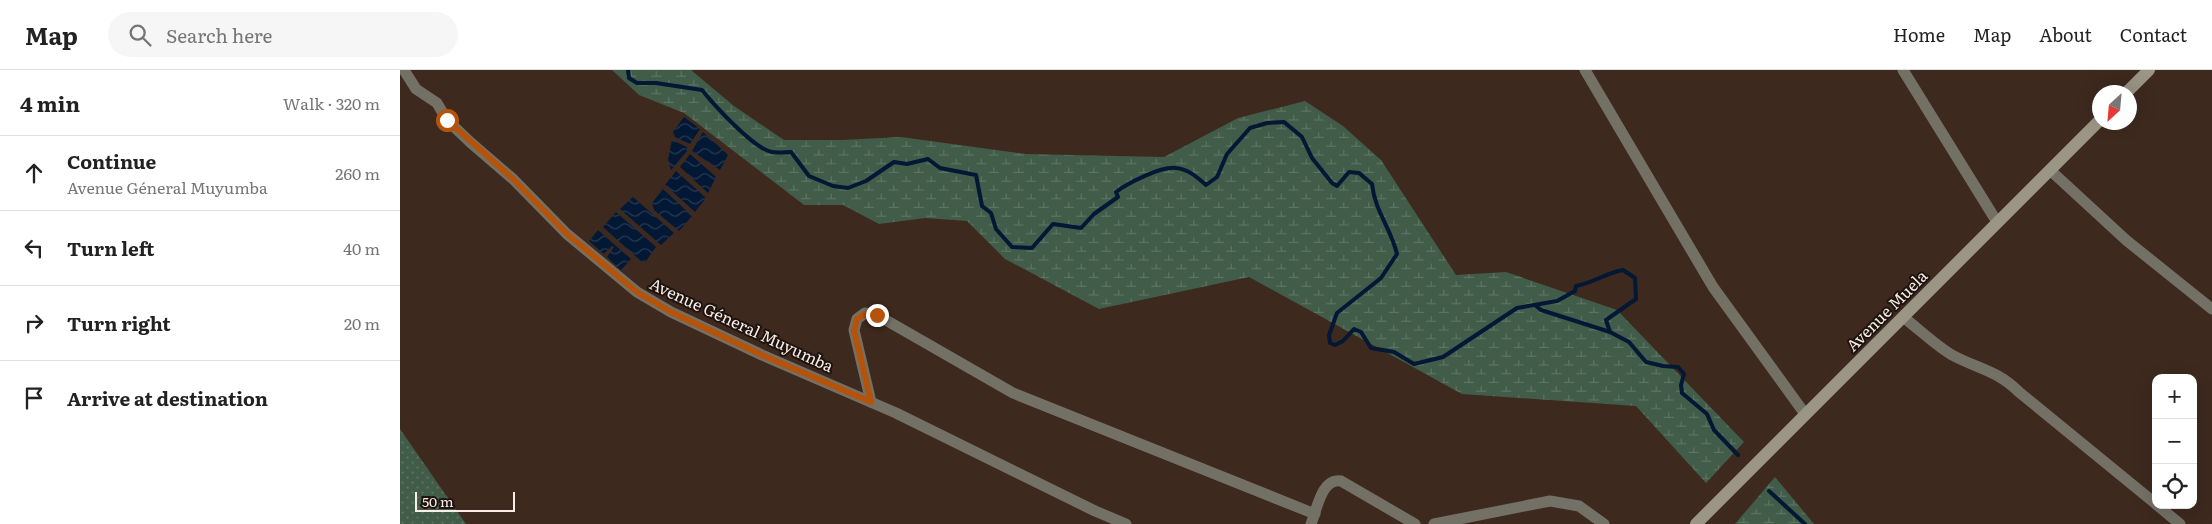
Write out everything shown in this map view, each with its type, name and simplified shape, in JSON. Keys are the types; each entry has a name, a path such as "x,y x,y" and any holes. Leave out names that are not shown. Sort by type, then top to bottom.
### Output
{"street":[{"name":"Avenue Géneral Muyumba","path":"404,70 416,89 437,103 447,120 470,142 513,179 567,234 637,292 671,312 762,355 871,402 1095,511 1126,524"},
{"path":"1585,70 1712,287 1805,414"},
{"path":"1903,70 1997,222"},
{"path":"2133,85 2149,70"},
{"name":"Avenue Muela","path":"1696,524 2092,128"},
{"path":"2050,170 2126,240 2212,309"},
{"path":"871,402 854,330 857,319 865,314 877,315 1013,394 1313,519 1327,484 1334,480 1341,481 1415,524"},
{"path":"1903,317 1951,354 2007,380 2152,502"},
{"path":"1434,524 1550,501 1579,506 1604,524"},
{"path":"2161,509 2180,524"}],"green space":[{"path":"612,70 691,70 734,106 784,140 901,137 1026,154 1164,157 1238,118 1305,101 1343,126 1381,160 1456,275 1506,272 1617,310 1744,442 1706,483 1636,406 1462,394 1249,277 1099,309 1005,259 967,221 925,218 879,224 843,205 804,205 684,113 639,95"},
{"path":"400,429 466,524 400,524"},
{"path":"1775,477 1814,524 1735,524"}],"water":[{"path":"684,117 700,129 690,144 675,137 673,132"},
{"path":"703,132 728,155 720,170 692,151"},
{"path":"672,140 687,147 687,151 671,170 668,160"},
{"path":"690,154 716,177 708,193 680,167"},
{"path":"676,171 706,198 695,212 665,185"},
{"path":"663,189 692,216 679,231 654,210 652,203"},
{"path":"633,197 674,233 661,245 620,209"},
{"path":"616,212 656,247 646,261 642,262 603,227"},
{"path":"598,230 631,259 621,270 607,257 614,247 612,246 604,254 589,241"}],"waterway":[{"path":"628,70 629,78 637,83 656,83 702,90 715,106 755,143 772,152 791,152 809,176 833,186 848,188 866,181 894,162 907,164 928,159 940,168 976,175 982,206 991,213 996,229 1012,247 1032,248 1053,224 1081,228 1094,214 1118,197 1116,192 1154,172 1176,168 1196,176 1206,185 1217,177 1227,154 1250,128 1267,123 1284,122 1302,137 1312,158 1332,183 1337,186 1349,172 1359,173 1372,184 1376,203 1397,254 1381,278 1337,313 1329,335 1330,343 1335,345 1343,341 1354,329 1361,332 1371,348 1394,352 1414,364 1443,357 1517,308 1557,301 1575,291 1576,286 1623,270 1635,278 1636,299 1606,320 1610,332 1629,342 1646,362 1678,367 1684,374 1681,385 1682,393 1707,414 1714,430 1738,455"},
{"path":"1535,305 1541,310 1610,332"},
{"path":"1769,491 1805,524"}],"route":[{"path":"447,120 513,179 567,234 637,292 671,312 762,355 871,402 854,330 857,319 865,314 877,315"}]}
